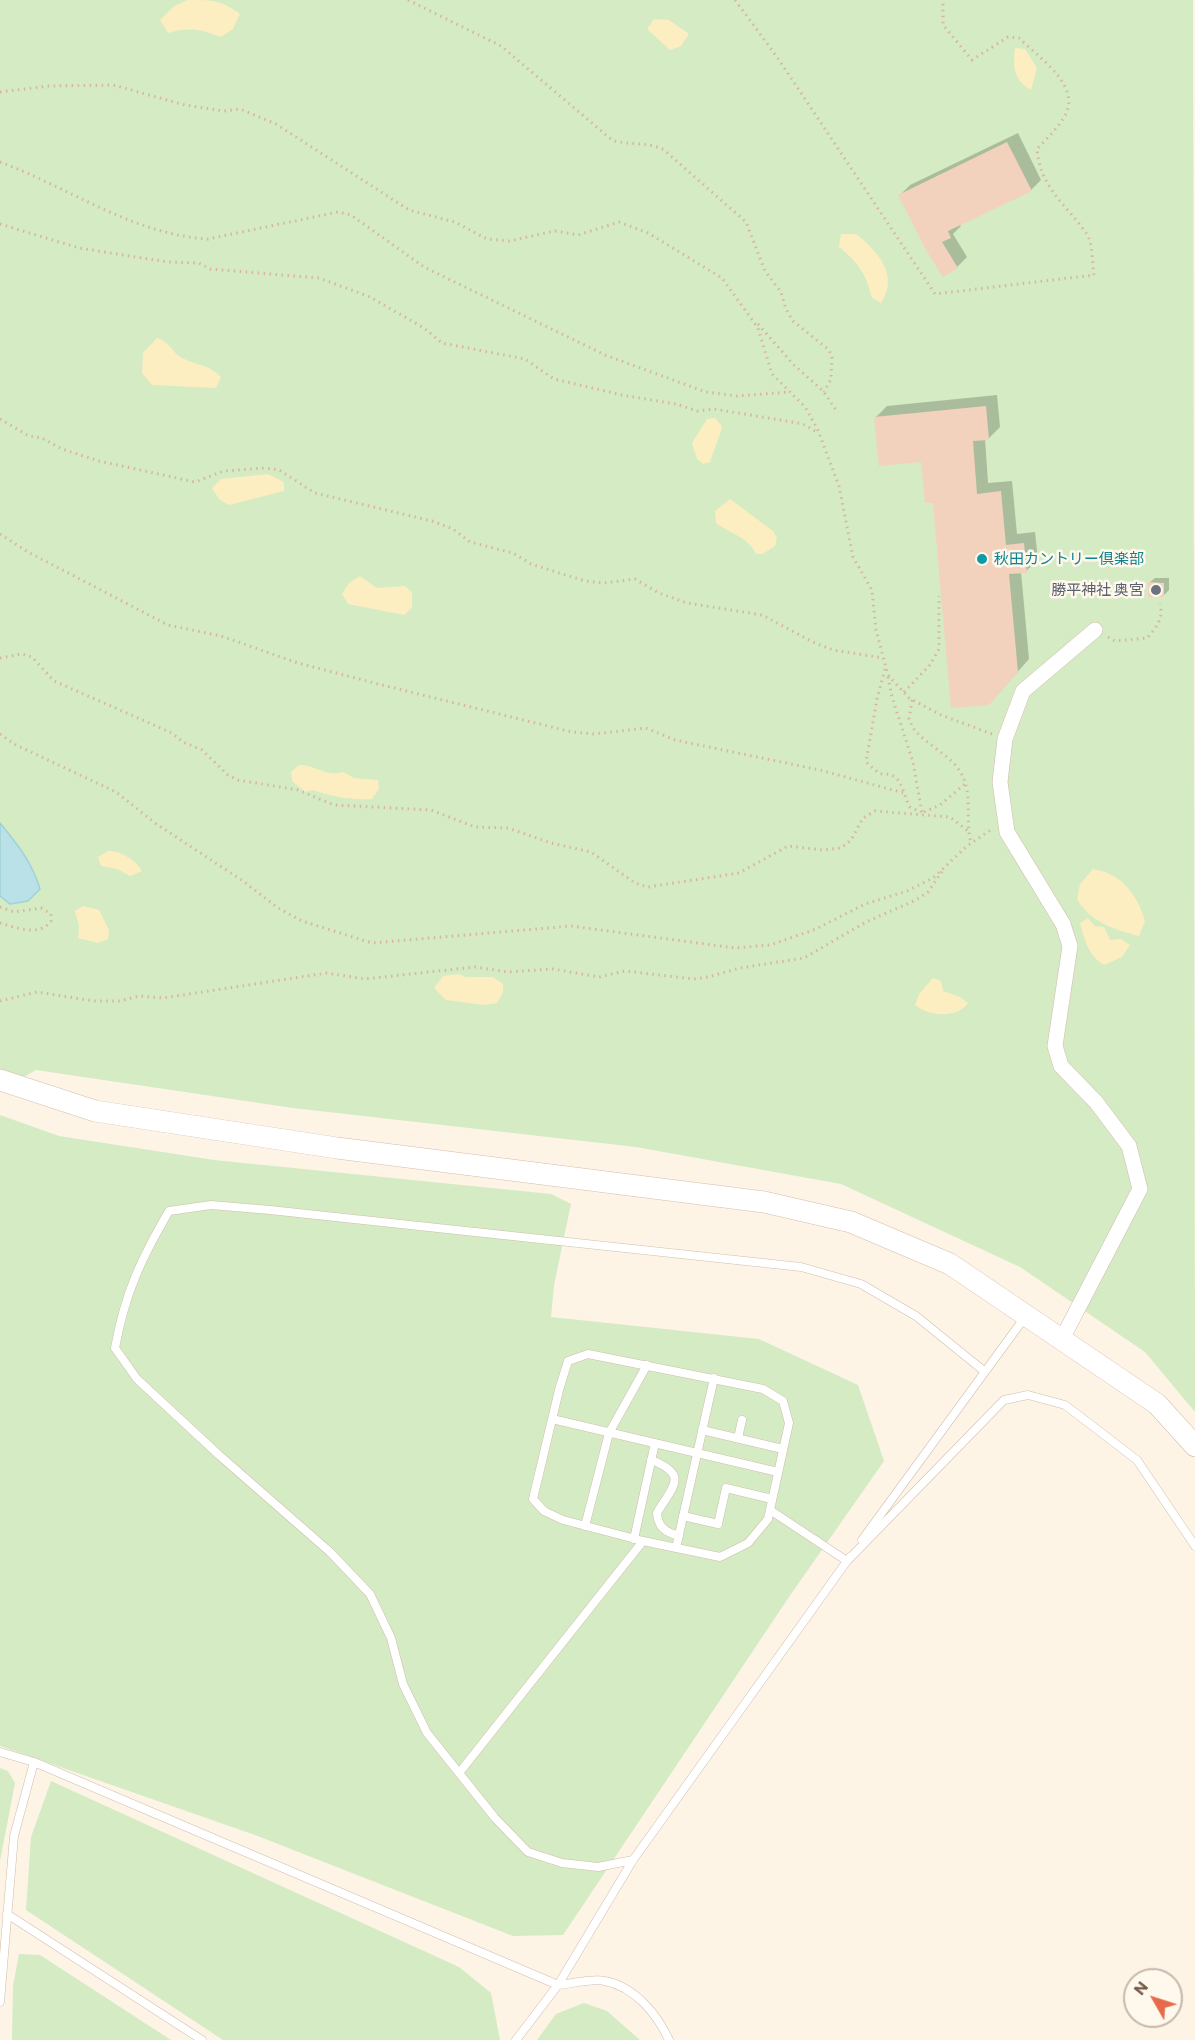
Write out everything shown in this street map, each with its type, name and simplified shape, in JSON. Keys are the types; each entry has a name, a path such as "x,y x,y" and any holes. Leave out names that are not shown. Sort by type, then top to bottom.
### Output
{"street":[{"path":"1062,1339 1140,1189 1129,1146 1096,1102 1061,1066 1055,1046 1070,946 1063,924 1007,832 1000,782 1005,739 1023,691 1095,630"},
{"path":"0,1080 95,1111 235,1134 764,1202 851,1222 950,1264 1157,1404 1195,1446"}],"lane":[{"path":"633,1860 598,1868 562,1863 528,1852 495,1818 427,1733 403,1684 391,1638 370,1594 330,1552 137,1379 115,1348 122,1310 141,1258 169,1211 211,1205 270,1210 801,1267 861,1284 916,1316 984,1371"},
{"path":"516,2040 558,1985 633,1860 984,1371 1026,1316"},
{"path":"588,1353 647,1365 763,1389 783,1401 789,1423 768,1519 748,1543 720,1557 585,1526 544,1511 533,1499 568,1361 588,1353"},
{"path":"585,1526 609,1433 647,1365"},
{"path":"676,1548 714,1378"},
{"path":"847,1561 1004,1400 1028,1395 1065,1406 1137,1460 1195,1546"},
{"path":"552,1419 778,1472"},
{"path":"738,1438 742,1420"},
{"path":"702,1430 783,1449"},
{"path":"634,1539 655,1443"},
{"path":"651,1460 666,1466 673,1474 674,1486 670,1497 657,1513 658,1522 667,1533 679,1536"},
{"path":"683,1516 718,1524 726,1488 772,1499"},
{"path":"770,1510 847,1561"},
{"path":"459,1773 643,1541"},
{"path":"0,1752 34,1762 558,1985 603,1980 632,1991 662,2024 669,2040"},
{"path":"0,2002 14,1836 34,1762"},
{"path":"7,1914 202,2040"}],"path":[{"path":"408,0 501,45 612,140 623,144 653,144 664,150 746,222 765,271 781,292 786,309 794,321 829,350 832,357 831,379 824,392"},
{"path":"735,0 777,57 935,294 1094,275 1088,235 1069,215 1045,181 1038,161 1037,149 1059,125 1069,107 1065,86 1019,38 1008,37 972,60 943,25 943,0"},
{"path":"0,92 49,86 113,85 185,105 224,111 240,109 276,123 409,210 454,222 487,239 509,241 555,231 578,235 619,222 648,233 722,278 759,328 772,374 805,407 819,434 839,486 853,557 872,590 876,630 892,697 914,762 922,813"},
{"path":"0,162 141,225 193,238 208,239 338,212 351,215 424,267 605,355 706,392 737,396 790,392"},
{"path":"0,224 79,248 168,262 199,263 220,271 319,278 370,297 424,328 442,343 525,359 554,379 622,395 676,404 697,411 714,409 803,424 819,434"},
{"path":"752,318 793,364 824,392 838,413"},
{"path":"0,419 29,436 42,438 62,449 99,461 195,482 224,471 264,468 279,470 315,493 432,521 453,530 470,542 513,554 531,564 585,580 604,583 635,579 659,593 687,603 762,615 814,643 833,650 883,658"},
{"path":"0,534 28,552 168,625 221,636 298,663 572,732 594,734 645,728 675,740 820,770 904,793"},
{"path":"904,692 930,665 939,649 939,596"},
{"path":"1095,630 1115,641 1147,638 1158,625 1162,611 1160,604"},
{"path":"0,658 22,654 32,657 54,681 172,733 183,742 202,750 228,775 238,780 298,790 334,805 431,810 475,827 508,828 550,843 591,852 635,883 648,887 739,873 788,846 822,850 841,848 852,840 863,818 875,811 950,817 968,831"},
{"path":"886,667 877,699 866,762 880,774 888,773 897,778 902,783 910,807 922,813"},
{"path":"888,675 912,700 941,715 1005,739"},
{"path":"912,700 909,719 914,728 961,772 965,784 971,843"},
{"path":"0,734 14,744 116,792 155,823 243,881 278,908 302,921 372,943 571,926 735,948 770,945 816,929 865,904 907,891 933,878 971,843 1006,823"},
{"path":"922,813 940,804 965,784"},
{"path":"0,1001 37,992 94,1001 120,1001 139,996 163,998 327,973 365,979 475,967 508,972 554,969 599,977 625,971 694,979 708,977 740,968 804,958 866,922 916,900 928,892 945,866"},
{"path":"0,907 14,912 41,908 51,914 51,921 46,927 31,931 0,923"}],"green space":[{"name":"秋田カントリー倶楽部","path":"0,0 1193,0 1195,1412 1145,1352 1020,1267 841,1184 636,1147 293,1108 36,1070 0,1091"},
{"path":"0,1115 59,1136 214,1160 551,1194 571,1204 554,1285 551,1317 759,1339 858,1385 884,1461 789,1597 563,1935 513,1936 255,1835 0,1746"},
{"path":"0,1768 8,1771 15,1783 0,1861"},
{"path":"51,1781 459,1967 491,1993 500,2040 223,2040 26,1910 31,1837"},
{"path":"19,1954 40,1955 171,2040 12,2040 13,1986"},
{"path":"584,2003 607,2011 640,2040 537,2040 556,2014"}],"sand":[{"path":"188,0 216,2 240,14 233,29 221,37 195,30 168,33 160,20 174,6"},
{"path":"654,19 669,20 689,34 681,46 670,50 647,29"},
{"path":"1015,48 1025,49 1037,68 1031,90 1021,82 1016,72"},
{"path":"841,234 856,234 883,264 888,283 881,303 872,298 860,269 839,247"},
{"path":"157,338 166,342 182,358 217,373 221,377 216,388 152,385 142,373 143,353"},
{"path":"715,418 722,426 710,462 703,464 697,459 692,443 707,419"},
{"path":"268,474 284,482 284,491 229,505 219,499 212,488 221,479"},
{"path":"730,499 773,531 777,538 775,546 763,554 756,554 744,540 716,523 715,511"},
{"path":"360,576 377,588 405,586 412,592 412,608 404,615 348,604 342,594 349,583"},
{"path":"299,765 331,773 343,772 354,778 378,780 379,789 372,799 342,798 313,790 305,792 292,781 291,772"},
{"path":"108,851 128,857 142,871 130,876 117,869 101,866 98,857"},
{"path":"1093,869 1103,871 1120,880 1133,894 1145,921 1139,936 1103,924 1082,907 1077,899 1080,884"},
{"path":"83,906 99,910 109,930 108,939 98,943 78,938 79,926 75,911"},
{"path":"1088,918 1095,926 1104,927 1110,940 1121,939 1130,945 1122,957 1104,965 1094,957 1080,923"},
{"path":"459,974 466,977 493,977 503,984 503,992 497,1003 484,1005 446,1000 434,988 443,976"},
{"path":"933,978 941,981 943,991 960,997 968,1003 957,1012 950,1014 927,1012 915,1005 919,994"}],"water":[{"path":"0,823 24,854 37,879 40,889 28,901 10,904 0,896"}],"building":[{"path":"1007,142 1032,191 948,231 951,238 942,242 958,268 943,277 926,250 898,195"},
{"name":"秋田カントリー倶楽部","path":"986,406 989,440 973,441 977,494 1001,491 1006,545 1024,543 1027,573 1009,574 1018,672 989,705 951,708 933,503 925,503 921,462 879,466 874,417"},
{"name":"勝平神社 奥宮","path":"1148,582 1164,583 1164,597 1148,597"}],"place":[{"name":"秋田カントリー倶楽部","path":"982,559"},
{"name":"勝平神社 奥宮","path":"1156,590"}]}
